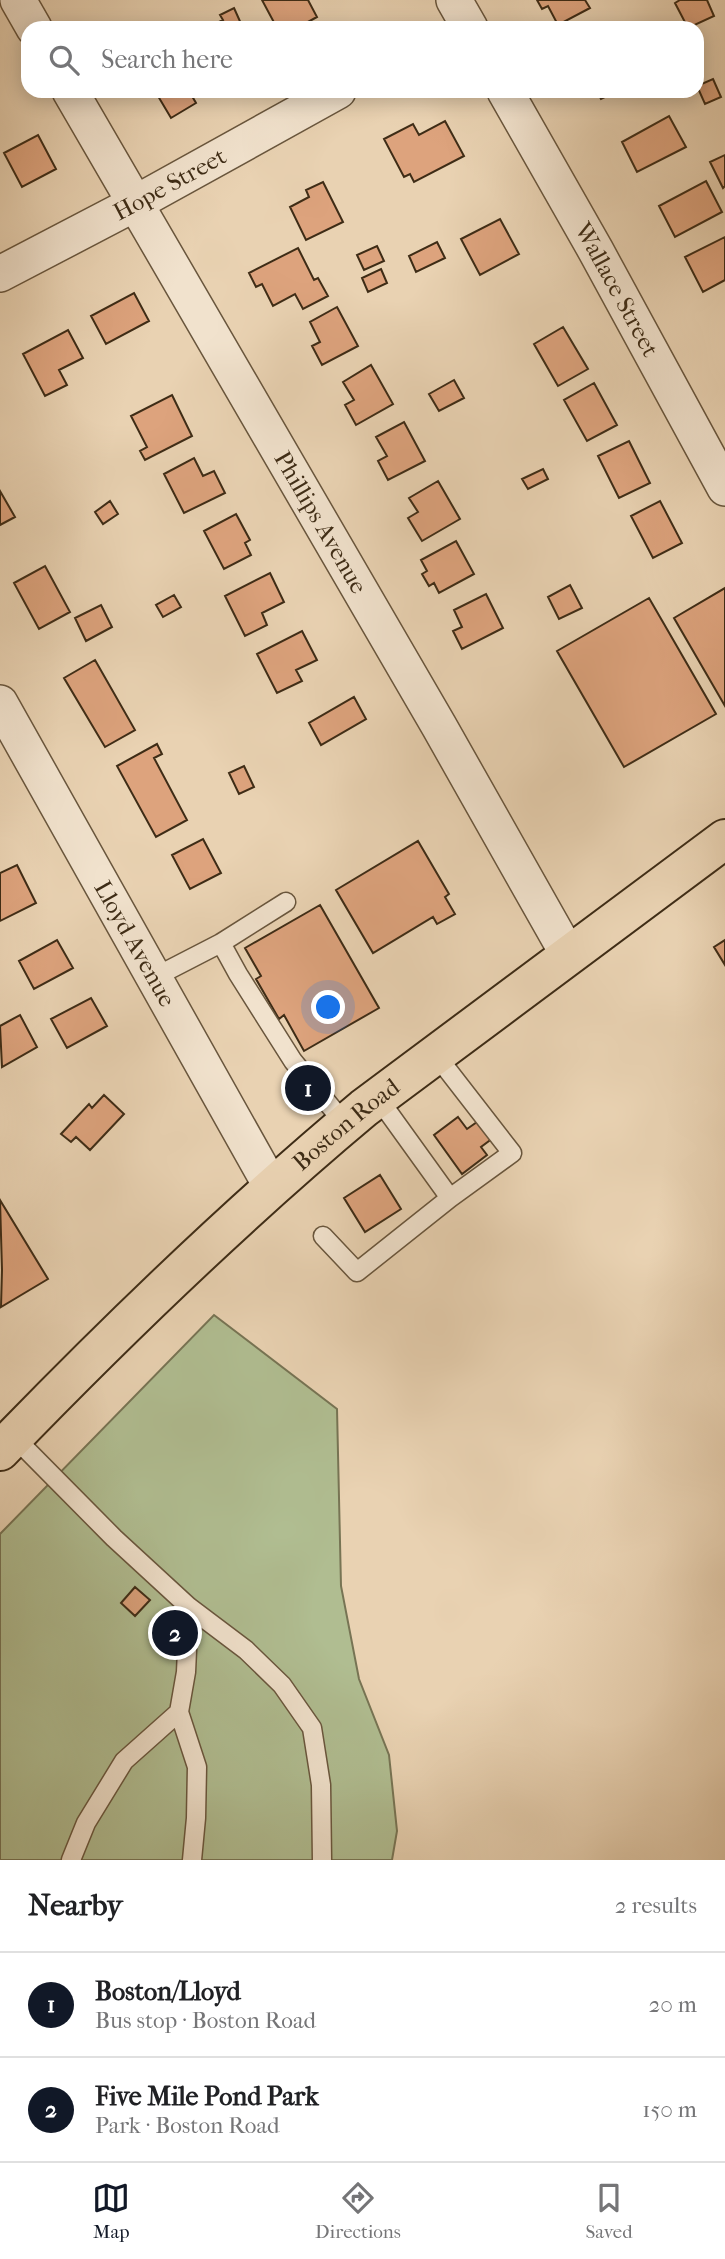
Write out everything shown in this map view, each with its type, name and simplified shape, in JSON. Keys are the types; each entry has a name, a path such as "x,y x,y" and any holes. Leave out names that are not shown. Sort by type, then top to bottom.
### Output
{"main road":[{"name":"Boston Road","path":"7,1444 188,1263 271,1186 378,1098 725,839"}],"street":[{"path":"18,0 30,21"},
{"name":"Phillips Avenue","path":"74,98 432,714 569,956"},
{"name":"Hope Street","path":"0,274 134,204 325,98"},
{"name":"Wallace Street","path":"509,98 725,488"},
{"name":"Lloyd Avenue","path":"0,703 271,1186"}],"lane":[{"path":"155,977 221,943 286,902"},
{"path":"221,943 293,1062 345,1124"},
{"path":"323,1236 357,1272 512,1153 436,1055"},
{"path":"378,1098 450,1198"},
{"path":"7,1444 189,1607 246,1650 282,1685 312,1728 321,1785 322,1860"},
{"path":"189,1607 186,1672 179,1712 197,1767 197,1818 192,1860"},
{"path":"71,1860 86,1824 124,1761 179,1712"}],"green space":[{"path":"214,1315 337,1409 341,1586 359,1679 389,1755 397,1831 392,1860 0,1860 0,1534"}],"building":[{"path":"262,0 308,0 317,17 310,21 273,21"},
{"path":"537,0 585,0 590,8 566,21 556,21 548,6 542,9"},
{"path":"680,0 707,0 714,16 703,21 684,21 675,3"},
{"path":"234,8 240,21 221,21 223,20 220,15"},
{"path":"713,79 721,97 705,104 702,98 704,83"},
{"path":"159,98 193,98 196,103 171,118"},
{"path":"669,116 686,147 637,172 622,142"},
{"path":"445,121 464,156 414,182 410,174 404,177 384,139 413,124 419,135"},
{"path":"38,135 56,169 22,187 4,153"},
{"path":"725,155 725,186 723,188 710,162"},
{"path":"706,181 722,212 675,237 659,206"},
{"path":"323,182 343,222 306,240 290,207 309,197 306,190"},
{"path":"500,219 519,254 480,275 461,239"},
{"path":"725,237 725,280 703,292 685,257"},
{"path":"437,242 445,258 416,272 409,256"},
{"path":"377,246 384,261 364,270 357,255"},
{"path":"298,248 314,280 318,278 328,296 303,309 295,294 273,306 262,284 256,287 249,273"},
{"path":"381,269 387,283 368,292 362,278"},
{"path":"134,293 149,321 106,344 91,316"},
{"path":"337,307 358,346 322,365 312,346 320,342 310,322"},
{"path":"563,327 588,369 558,386 534,344"},
{"path":"68,330 83,358 59,370 67,385 45,396 23,354"},
{"path":"371,365 393,404 356,425 345,405 354,400 343,382"},
{"path":"454,380 464,398 439,411 429,394"},
{"path":"594,383 617,425 587,441 564,400"},
{"path":"172,395 192,436 145,460 140,451 147,447 131,416"},
{"path":"404,422 425,461 388,480 378,461 387,456 376,437"},
{"path":"629,441 650,483 619,498 598,456"},
{"path":"194,458 203,476 214,471 225,493 184,513 164,474"},
{"path":"543,469 548,479 528,489 522,479"},
{"path":"438,481 460,519 422,541 408,518 418,512 409,498"},
{"path":"0,491 15,517 0,525"},
{"path":"110,501 118,514 103,524 95,512"},
{"path":"660,501 682,543 653,558 631,516"},
{"path":"236,514 250,540 245,543 251,555 224,569 204,531"},
{"path":"456,541 474,574 439,593 434,583 429,586 422,574 427,571 421,560"},
{"path":"45,566 70,612 39,629 14,583"},
{"path":"270,573 284,602 262,613 267,625 245,636 225,596"},
{"path":"570,585 582,608 559,619 548,597"},
{"path":"725,588 725,706 674,618"},
{"path":"486,594 503,628 462,649 453,631 462,627 454,610"},
{"path":"174,595 181,607 163,617 156,605"},
{"path":"649,598 716,714 624,767 557,651"},
{"path":"101,605 112,627 86,641 75,618"},
{"path":"302,631 317,660 296,670 302,681 277,693 257,654"},
{"path":"95,660 135,730 105,747 64,678"},
{"path":"354,697 366,719 321,745 309,723"},
{"path":"157,744 162,754 154,758 187,820 156,837 117,766"},
{"path":"244,766 254,787 239,794 229,773"},
{"path":"203,839 221,873 190,889 172,855"},
{"path":"418,841 449,894 445,897 455,914 437,924 433,917 373,953 336,890"},
{"path":"17,865 36,903 0,921 0,873"},
{"path":"320,905 379,1008 304,1051 284,1015 279,1019 256,979 261,976 245,948"},
{"path":"57,940 73,968 34,989 19,961"},
{"path":"725,940 725,965 714,947"},
{"path":"91,998 107,1026 67,1048 51,1019"},
{"path":"20,1015 37,1047 2,1067 0,1026"},
{"path":"104,1095 124,1114 90,1150 76,1137 71,1142 61,1134 89,1104 92,1108"},
{"path":"458,1117 467,1129 480,1120 493,1138 481,1147 487,1155 462,1174 434,1135"},
{"path":"380,1175 401,1209 365,1232 344,1198"},
{"path":"0,1200 48,1279 1,1307 2,1270"},
{"path":"135,1587 150,1600 135,1616 121,1603"}],"place":[{"name":"Boston/Lloyd","path":"308,1088"},
{"name":"Five Mile Pond Park","path":"175,1633"}]}
